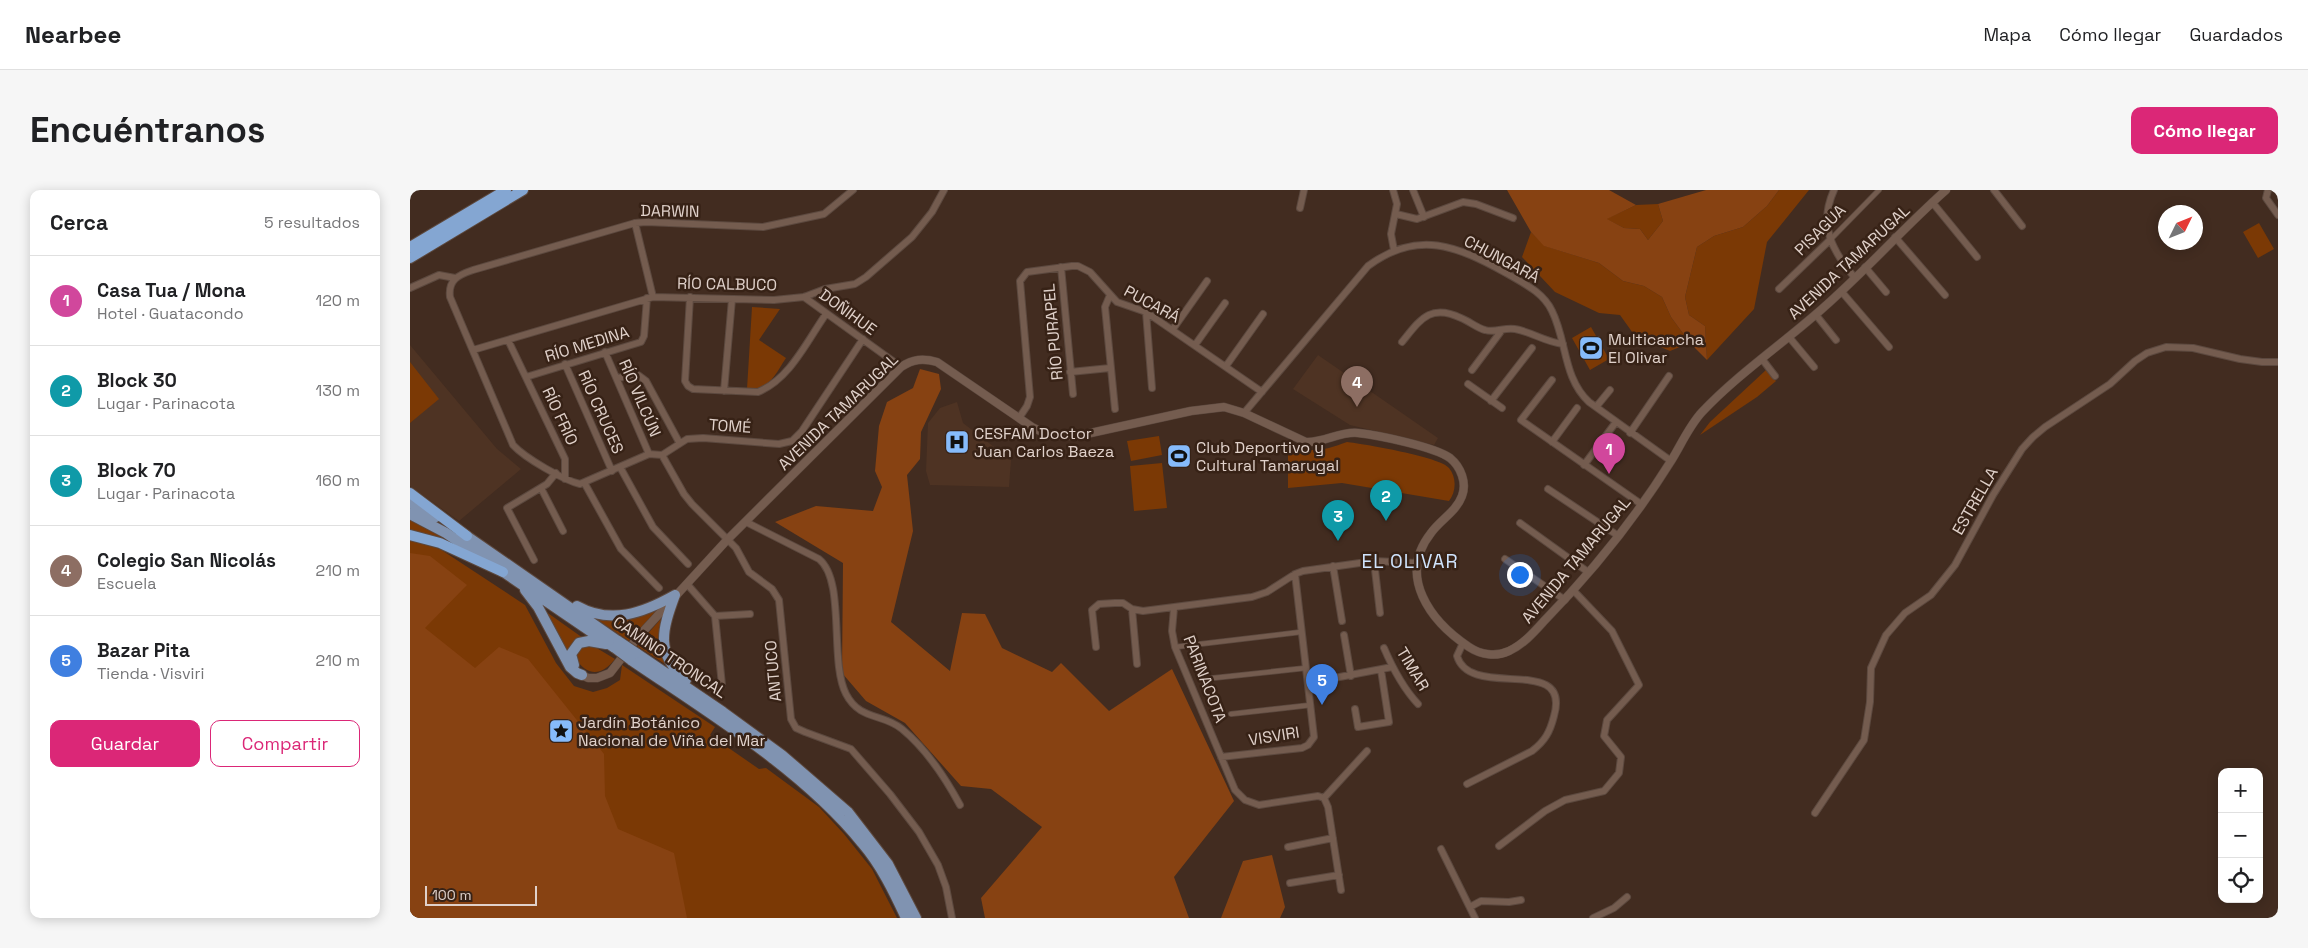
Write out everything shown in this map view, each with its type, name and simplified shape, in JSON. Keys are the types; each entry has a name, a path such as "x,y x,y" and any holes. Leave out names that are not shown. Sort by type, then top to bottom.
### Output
{"highway":[{"path":"410,247 506,190"},
{"path":"410,258 523,190"},
{"path":"410,493 467,536"},
{"path":"410,535 440,543 503,572"}],"main road":[{"name":"CAMINO TRONCAL","path":"410,504 467,536 530,578 615,645"},
{"name":"CAMINO TRONCAL","path":"410,514 446,533 615,645 723,712 782,755 848,812 888,864 916,918"},
{"path":"530,578 586,611 607,616 635,614 675,595"},
{"path":"519,582 538,607 570,667 576,673 582,675"},
{"path":"675,595 667,616 663,638 668,660 677,672 723,712"},
{"path":"582,675 571,658 572,650 575,646 583,641 615,645"},
{"name":"CAMINO TRONCAL","path":"634,656 815,794 839,817 863,844 878,865 906,918"}],"street":[{"name":"DARWIN","path":"410,288 439,275 454,278 473,270 635,223 763,227 799,221 824,214 852,190"},
{"name":"RÍO CALBUCO","path":"472,350 650,297 732,299 804,297 825,290 856,284 924,224 944,190"},
{"path":"1300,208 1304,190"},
{"path":"1393,190 1397,204 1391,234 1394,250"},
{"path":"1413,190 1424,217"},
{"path":"1834,190 1826,210 1831,239 1840,260 1855,278"},
{"name":"PISAGUA","path":"1779,290 1879,190"},
{"name":"AVENIDA TAMARUGAL","path":"582,675 588,678 597,678 610,673 638,637 675,595 728,540 901,367 913,360 923,359 937,362 1040,432 1064,437 1209,408 1224,407 1244,413 1306,442 1317,442 1354,432 1424,448 1448,457 1456,464 1462,475 1462,496 1456,506 1425,540 1416,564 1418,586 1430,610 1463,643 1473,650 1485,654 1508,651 1530,635 1565,600 1588,572 1671,462 1702,411 1816,315 1946,190"},
{"path":"1994,190 2022,226"},
{"path":"2263,190 2266,198 2278,215"},
{"path":"2266,198 2268,190"},
{"path":"1396,214 1411,219 1424,217 1463,202 1476,204 1512,218"},
{"path":"1932,202 1977,257"},
{"name":"RÍO MEDINA","path":"526,377 641,342 644,336 650,297 635,223"},
{"path":"1895,237 1945,295"},
{"name":"CHUNGARÁ","path":"1244,413 1368,266 1394,250 1424,244 1450,246 1510,276 1534,290 1547,302 1554,316 1575,383 1583,396 1671,462"},
{"name":"PUCARÁ","path":"1019,418 1027,406 1030,397 1020,281 1027,272 1061,267 1078,266 1084,268 1096,277 1110,295 1122,305 1146,312 1262,392"},
{"name":"RÍO PURAPEL","path":"1061,267 1073,394"},
{"path":"1866,267 1886,292"},
{"path":"454,278 449,287 450,297 514,445 534,461 565,479 580,484 585,484 649,454 662,454"},
{"path":"1173,329 1206,281"},
{"path":"1842,291 1888,347"},
{"path":"1110,295 1104,307 1115,409"},
{"path":"690,297 685,381 693,389 758,392 772,385 784,374 826,314"},
{"name":"DOÑIHUE","path":"804,297 901,367"},
{"path":"724,391 732,299"},
{"path":"1195,345 1225,303"},
{"path":"1146,312 1152,388"},
{"path":"1402,342 1422,318 1436,312 1445,312 1460,317 1484,330 1517,329 1545,341 1562,344"},
{"path":"1226,366 1263,314"},
{"path":"1816,315 1836,340"},
{"path":"1472,370 1502,330"},
{"path":"1789,337 1814,367"},
{"name":"TOMÉ","path":"662,454 679,442 703,438 779,444 792,441 802,431 863,339"},
{"name":"RÍO FRÍO","path":"508,340 565,459 565,479"},
{"name":"ESTRELLA","path":"1815,814 1864,740 1870,702 1871,668 1886,635 1906,613 1931,595 1954,565 1993,495 2022,449 2033,437 2045,426 2110,384 2135,361 2147,353 2166,347 2193,348 2240,359 2278,362"},
{"path":"1491,401 1532,348"},
{"name":"RÍO VILCÚN","path":"605,352 649,454"},
{"path":"1762,359 1775,376"},
{"name":"RÍO CRUCES","path":"565,364 612,471"},
{"path":"1070,372 1110,368"},
{"path":"617,378 638,375 646,381 679,442"},
{"path":"1630,432 1669,376"},
{"path":"1552,380 1521,420 1641,504"},
{"path":"1468,384 1502,408"},
{"path":"1596,407 1610,390"},
{"path":"1552,442 1577,408"},
{"path":"1584,465 1616,422"},
{"name":"ANTUCO","path":"662,454 684,494 736,548 749,572 772,589 780,600 791,719 796,728 851,749 890,794 919,832 938,865 946,887 952,918"},
{"path":"620,467 653,527 688,564"},
{"path":"534,560 508,508 541,488 556,473"},
{"path":"585,484 621,549 659,588"},
{"path":"541,488 563,531"},
{"path":"1548,489 1617,534"},
{"path":"746,522 819,559 828,567 832,584 840,673 846,695 861,712 894,724 902,729 939,772 960,805"},
{"path":"1520,523 1588,572"},
{"path":"1505,559 1565,600"},
{"path":"1374,561 1380,613"},
{"path":"1096,647 1092,614 1093,607 1099,604 1123,603 1132,609 1143,611 1174,608 1260,595 1295,574 1333,566 1374,561 1416,564"},
{"path":"1333,566 1342,621"},
{"name":"VISVIRI","path":"1221,757 1308,745 1313,741 1315,733 1295,574"},
{"path":"687,584 715,616 722,685"},
{"path":"1499,846 1545,811 1565,800 1604,791 1619,773 1620,757 1604,736 1607,720 1639,685 1612,631 1573,590"},
{"name":"PARINACOTA","path":"1174,608 1172,631 1175,647 1235,790 1250,803 1259,805 1318,796 1324,798"},
{"path":"1132,609 1137,664"},
{"path":"715,616 750,614"},
{"path":"1175,647 1301,632"},
{"path":"1344,635 1351,676"},
{"path":"1463,643 1457,656 1463,668 1470,672 1496,678 1542,682 1552,688 1557,703 1548,736 1542,744 1525,755 1467,784"},
{"name":"TIMAR","path":"1384,648 1392,668 1407,693 1418,704"},
{"path":"1204,679 1306,668"},
{"path":"1308,683 1392,668"},
{"path":"1356,709 1358,727 1389,722 1381,670"},
{"path":"1231,714 1311,705"},
{"path":"1341,890 1328,807 1324,798 1367,751"},
{"path":"1288,846 1333,838"},
{"path":"1441,849 1475,918"},
{"path":"1290,883 1339,875"},
{"path":"1593,918 1614,908 1627,897"},
{"path":"1470,907 1481,901 1509,902 1521,900"}],"shaded area":[{"path":"1507,190 1609,190 1636,205 1607,219 1624,228 1640,229 1648,240 1663,221 1658,204 1706,190 1779,190 1767,206 1743,227 1714,236 1697,247 1685,297 1689,315 1705,326 1707,360 1690,343 1671,317 1662,297 1644,286 1623,281 1599,263 1544,246 1531,232"},
{"path":"1779,190 1809,190 1767,242 1754,309 1707,360 1705,326 1689,315 1685,297 1697,247 1714,236 1743,227 1767,206"},
{"path":"1658,204 1663,221 1648,240 1640,229 1624,228 1606,219 1636,205"},
{"path":"2259,223 2274,249 2258,258 2243,232"},
{"path":"1531,232 1545,246 1599,263 1623,281 1644,286 1662,297 1671,317 1690,343 1670,351 1635,336 1620,315 1599,313 1555,292 1522,257"},
{"path":"752,307 780,309 759,340 786,358 771,381 755,389 747,389"},
{"name":"Multicancha El Olivar","path":"1591,327 1609,359 1590,370 1572,338"},
{"path":"410,345 497,449 521,469 459,521 410,486"},
{"path":"1318,355 1438,438 1434,445 1350,425 1293,389"},
{"path":"410,362 439,399 410,423"},
{"path":"920,369 939,374 941,389 921,432 920,459 907,475 913,531 891,622 950,671 962,613 985,614 1002,648 1052,672 1061,663 1109,711 1172,669 1234,801 1174,877 1189,918 985,918 981,898 1042,827 991,789 961,786 905,723 866,701 842,673 843,563 775,522 816,506 873,511 882,487 875,471 879,426 887,402 913,388"},
{"path":"1766,370 1776,381 1757,397 1700,435 1710,422"},
{"name":"CESFAM Doctor Juan Carlos Baeza","path":"957,402 963,423 1011,460 1009,487 930,485 926,471 928,423 940,408"},
{"path":"1159,436 1162,455 1131,461 1127,441"},
{"path":"1347,442 1401,452 1443,464 1452,472 1455,485 1449,501 1342,483 1288,488 1288,445 1318,450"},
{"path":"1162,463 1167,508 1134,511 1130,466"},
{"path":"410,520 456,544 410,531"},
{"name":"Jardín Botánico Nacional de Viña del Mar","path":"410,540 440,549 525,605 556,663 574,686 593,692 607,688 620,680 622,665 715,727 710,735 759,769 766,768 819,807 872,869 897,918 410,918"},
{"path":"410,553 430,556 467,585 425,628 475,668 499,647 528,659 604,754 605,796 618,829 674,853 687,918 410,918"},
{"path":"657,610 629,641 589,614"},
{"path":"545,611 583,638 568,654"},
{"path":"665,614 668,666 637,646"},
{"path":"590,644 615,659 605,669 594,672 589,671 575,658 581,648"},
{"path":"1272,855 1285,907 1280,918 1221,918 1243,861"}],"place":[{"name":"Multicancha El Olivar","path":"1591,348"},
{"name":"Colegio San Nicolás","path":"1357,407"},
{"name":"CESFAM Doctor Juan Carlos Baeza","path":"957,442"},
{"name":"Club Deportivo y Cultural Tamarugal","path":"1179,456"},
{"name":"Casa Tua / Mona","path":"1609,474"},
{"name":"Block 30","path":"1386,521"},
{"name":"Block 70","path":"1338,541"},
{"name":"Bazar Pita","path":"1322,705"},
{"name":"Jardín Botánico Nacional de Viña del Mar","path":"561,731"}],"district":[{"name":"EL OLIVAR","path":"1410,561"}]}
